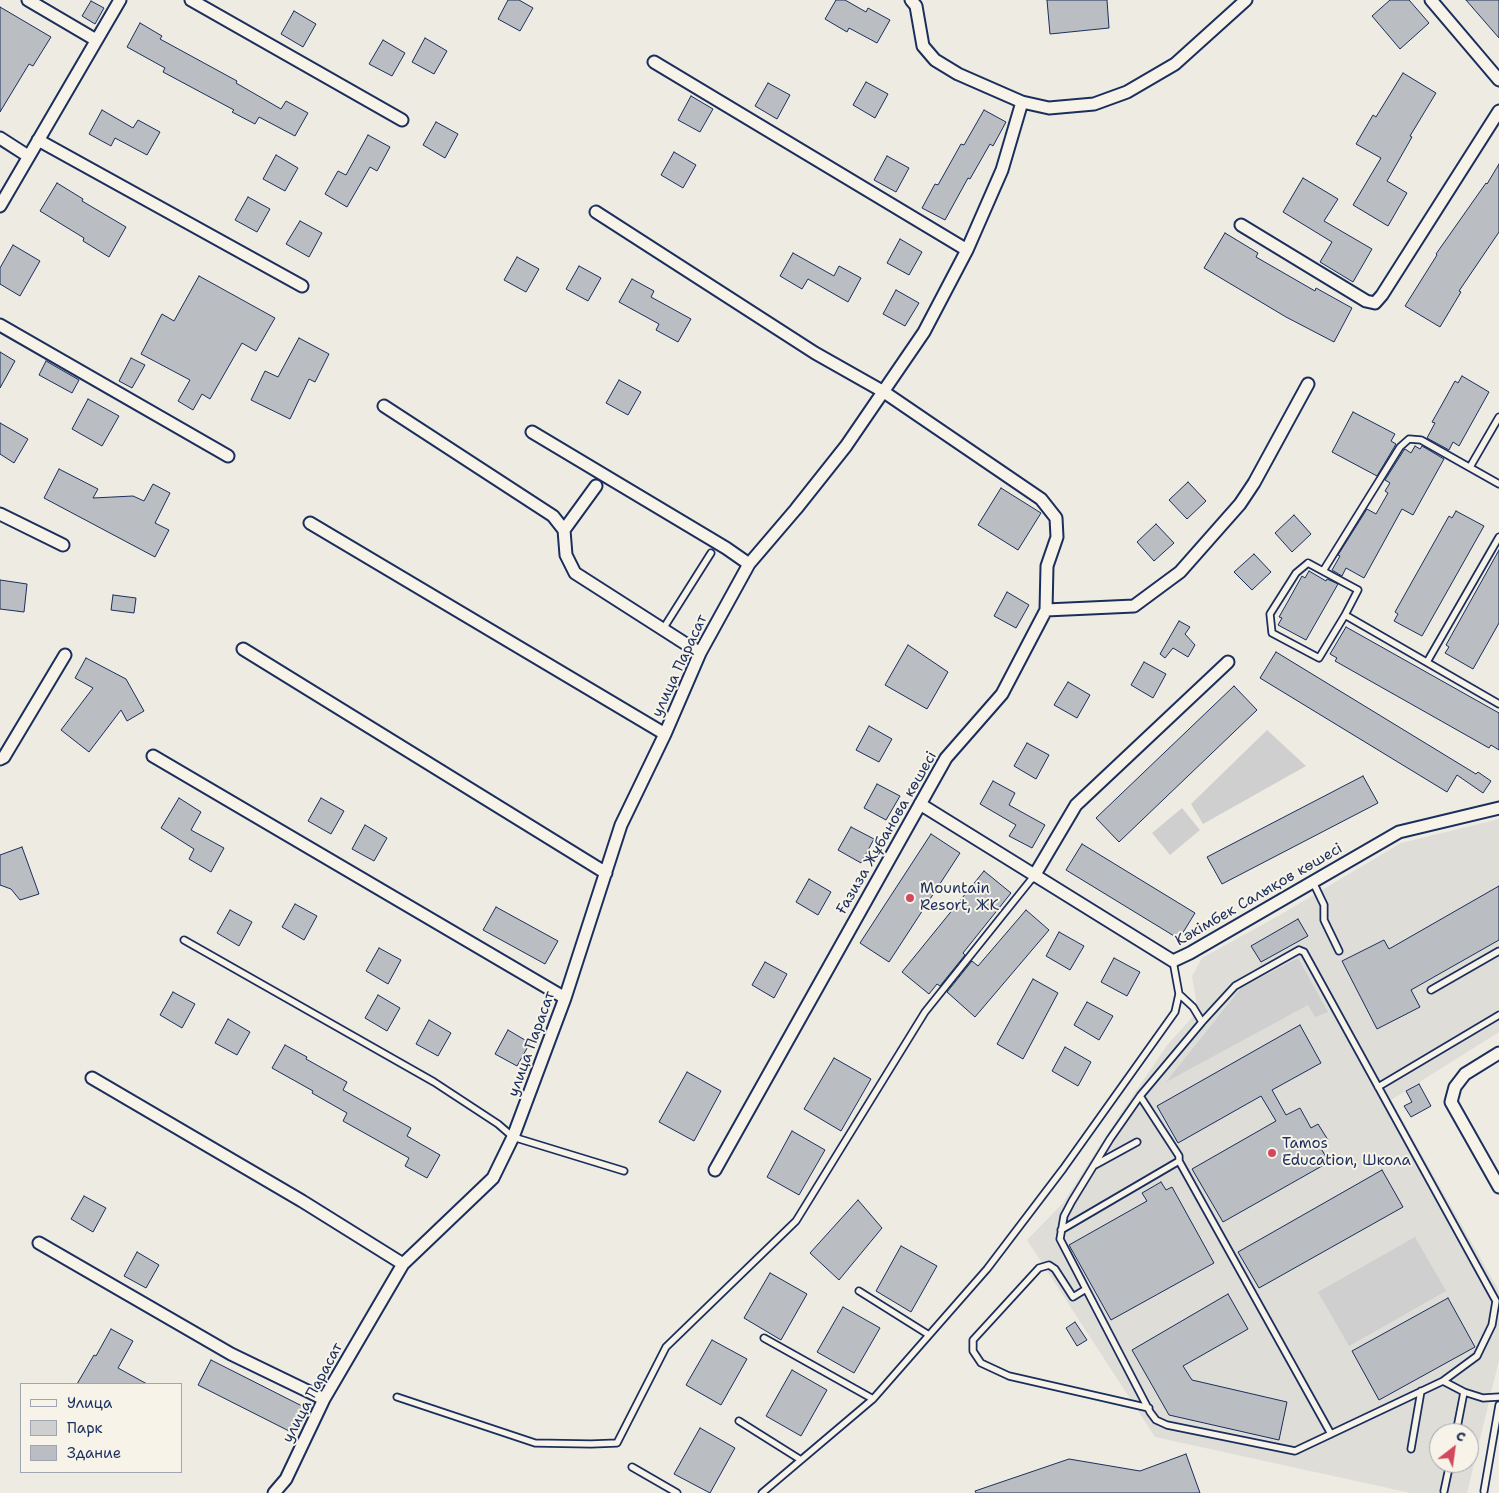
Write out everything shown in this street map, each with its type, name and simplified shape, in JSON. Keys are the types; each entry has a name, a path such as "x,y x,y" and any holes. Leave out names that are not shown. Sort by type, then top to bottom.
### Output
{"street":[{"path":"28,0 96,40"},
{"path":"0,206 120,0"},
{"path":"192,0 402,120"},
{"path":"911,0 916,6 923,46 935,60 958,74 1022,102 1049,108 1094,104 1127,92 1175,64 1246,0"},
{"path":"1431,0 1499,80"},
{"path":"654,62 967,250"},
{"name":"улица Парасат","path":"274,1493 286,1479 324,1399 403,1264 493,1178 513,1137 565,998 621,825 665,734 700,653 749,564 841,453 924,332 967,250 1002,170 1022,102"},
{"path":"1240,225 1366,301 1375,303 1382,295 1499,111"},
{"path":"0,138 28,156"},
{"path":"38,140 302,286"},
{"path":"596,212 815,353 884,392 1040,499 1056,518 1057,537 1047,566 1046,610 1134,606 1180,572 1240,504 1254,483 1308,384"},
{"path":"0,325 228,456"},
{"path":"384,406 553,516 564,530 566,555 575,573 700,653"},
{"path":"532,432 726,548 749,564"},
{"path":"564,530 596,486"},
{"path":"0,514 63,545"},
{"path":"310,523 665,734"},
{"name":"Ғазиза Жұбанова көшесі","path":"715,1170 946,758 1002,694 1046,610"},
{"path":"243,649 606,873"},
{"path":"0,759 4,757 65,655"},
{"path":"1034,876 1076,805 1228,662"},
{"path":"153,756 565,998"},
{"name":"Кәкімбек Салықов көшесі","path":"920,804 1173,961 1399,832 1499,808"},
{"path":"1499,1053 1465,1074 1456,1087 1451,1102 1499,1187"},
{"path":"92,1078 302,1201 403,1264"},
{"path":"39,1243 231,1354 324,1399"}],"lane":[{"path":"1470,467 1499,417"},
{"path":"1323,571 1400,447 1409,439 1421,440 1499,484"},
{"path":"1427,662 1499,537"},
{"path":"663,629 711,553"},
{"path":"1308,563 1358,590 1345,616 1319,658 1272,633 1270,614 1296,572 1308,563"},
{"path":"1345,616 1499,704"},
{"path":"397,1398 535,1443 617,1443 666,1347 796,1221 925,1012 1034,876"},
{"path":"1313,882 1324,905 1324,920 1339,951"},
{"path":"184,940 434,1082 498,1124 513,1137 624,1171"},
{"path":"1299,950 1304,952 1378,1087 1496,1301 1492,1325 1477,1356 1443,1381 1295,1451 1167,1425 1156,1420 1060,1239 1064,1216 1110,1139 1140,1096 1235,986 1299,950"},
{"path":"1431,990 1499,951"},
{"path":"762,1493 873,1399 987,1269 1063,1169 1175,1012 1180,994 1173,961"},
{"path":"1180,994 1193,1007 1202,1022"},
{"path":"1378,1087 1499,1015"},
{"path":"1140,1096 1179,1156 1178,1161 1331,1434"},
{"path":"1094,1166 1137,1142"},
{"path":"1061,1230 1178,1161"},
{"path":"1086,1289 1073,1297 1055,1270 1049,1265 1039,1268 973,1340 973,1352 981,1362 1009,1376 1149,1408"},
{"path":"859,1291 929,1335"},
{"path":"764,1338 873,1399"},
{"path":"1443,1381 1464,1392 1482,1398 1499,1397"},
{"path":"1411,1449 1421,1391"},
{"path":"1458,1423 1464,1392"},
{"path":"1484,1491 1499,1406"},
{"path":"739,1420 801,1460"},
{"path":"632,1467 677,1493"},
{"path":"1444,1491 1448,1473"}],"shaded area":[{"path":"1499,819 1499,1032 1391,1100 1499,1291 1499,1360 1479,1443 1479,1423 1429,1423 1429,1473 1472,1473 1467,1493 1411,1493 1155,1437 1027,1240 1063,1203 1168,1044 1198,1011 1192,976 1202,958 1280,915 1401,843"}],"green space":[{"path":"1267,730 1306,766 1203,824 1191,804"},
{"path":"1182,808 1200,830 1170,855 1152,833"},
{"path":"1298,958 1328,1012 1315,1017 1308,1005 1166,1082 1241,988"},
{"path":"1415,1237 1446,1291 1349,1346 1318,1292"}],"building":[{"path":"508,0 519,0 533,8 520,31 498,19"},
{"path":"836,0 845,0 866,12 868,8 890,20 877,43 849,28 847,32 825,19"},
{"path":"1047,0 1107,0 1109,28 1050,34"},
{"path":"1390,0 1409,0 1429,23 1400,49 1372,16"},
{"path":"1466,0 1499,0 1499,38"},
{"path":"91,1 104,8 95,24 82,16"},
{"path":"0,7 51,37 33,66 29,64 0,112"},
{"path":"294,11 316,24 303,47 281,34"},
{"path":"140,23 162,36 160,39 237,81 236,83 281,109 286,101 308,113 295,136 259,117 255,124 232,112 234,110 163,72 165,68 127,47"},
{"path":"425,38 447,51 434,74 412,62"},
{"path":"383,40 405,53 392,76 369,64"},
{"path":"1403,73 1436,93 1410,136 1412,137 1387,181 1407,193 1388,226 1353,205 1381,158 1356,144 1373,115 1376,117"},
{"path":"866,82 888,94 875,118 853,105"},
{"path":"768,83 790,95 777,119 755,106"},
{"path":"691,96 713,109 700,132 678,120"},
{"path":"102,110 133,128 138,120 160,132 147,155 115,138 111,146 89,134"},
{"path":"984,110 1006,122 993,146 990,144 970,179 968,178 945,220 922,208 935,184 938,185 961,144 964,145"},
{"path":"436,122 458,134 445,158 423,145"},
{"path":"368,135 390,147 377,171 370,167 347,207 325,194 338,171 346,175"},
{"path":"674,152 696,165 683,188 661,175"},
{"path":"276,155 298,168 285,191 263,179"},
{"path":"887,156 909,168 896,192 874,180"},
{"path":"1499,164 1499,232 1459,291 1461,292 1440,327 1405,306 1436,254 1487,184"},
{"path":"1303,178 1338,199 1324,221 1372,249 1353,282 1320,262 1332,242 1283,212"},
{"path":"57,183 83,199 82,201 126,227 109,257 83,241 84,238 40,211"},
{"path":"248,197 270,209 257,232 235,220"},
{"path":"300,221 322,233 309,257 286,244"},
{"path":"1225,233 1258,253 1256,257 1315,291 1316,288 1352,308 1334,342 1286,317 1204,268"},
{"path":"900,239 922,252 909,275 887,263"},
{"path":"13,245 40,261 20,296 0,284 0,268"},
{"path":"793,253 834,276 839,266 861,278 848,302 808,279 802,289 780,276"},
{"path":"517,257 539,269 526,292 504,280"},
{"path":"579,266 601,278 588,301 566,289"},
{"path":"199,276 275,318 256,351 242,343 210,399 202,394 193,410 178,401 190,380 141,354 162,314 174,321"},
{"path":"632,279 654,291 651,297 691,319 678,342 656,330 659,324 619,302"},
{"path":"896,290 919,303 905,326 883,314"},
{"path":"299,338 329,354 315,382 309,379 290,419 251,400 265,371 278,377"},
{"path":"0,352 15,361 0,388"},
{"path":"131,358 145,365 132,388 119,381"},
{"path":"46,361 79,380 72,393 39,375"},
{"path":"1462,376 1489,392 1459,446 1453,442 1449,450 1427,438 1435,423 1432,422 1455,381 1458,383"},
{"path":"619,380 641,392 628,415 606,403"},
{"path":"88,399 119,416 102,446 72,429"},
{"path":"1353,412 1395,434 1391,441 1396,444 1377,476 1332,452"},
{"path":"0,423 28,439 14,463 0,454"},
{"path":"1415,446 1420,449 1422,446 1444,459 1413,515 1402,509 1364,578 1346,568 1342,576 1332,570 1340,556 1338,555 1367,509 1376,514 1388,493 1385,491 1390,483 1385,480 1404,450 1411,453"},
{"path":"59,469 98,489 93,498 133,496 144,501 153,484 170,493 155,523 169,530 155,557 44,498"},
{"path":"1188,482 1206,501 1187,519 1169,500"},
{"path":"1001,488 1041,513 1018,550 978,525"},
{"path":"1456,511 1484,526 1422,636 1394,621 1398,614 1395,612 1449,516 1452,518"},
{"path":"1294,515 1311,534 1292,552 1275,533"},
{"path":"1156,524 1174,543 1154,561 1137,542"},
{"path":"1499,550 1499,623 1473,669 1445,653 1449,647 1446,645"},
{"path":"1254,554 1271,572 1252,590 1234,572"},
{"path":"1309,571 1326,581 1327,579 1338,584 1306,640 1278,625 1282,618 1279,617 1302,576 1305,578"},
{"path":"0,580 27,584 24,612 0,609"},
{"path":"1007,592 1029,605 1016,628 994,616"},
{"path":"113,595 136,598 134,613 111,610"},
{"path":"1179,621 1190,627 1185,634 1195,645 1188,657 1173,648 1165,658 1160,654"},
{"path":"1346,627 1499,713 1499,750 1491,745 1489,748 1335,661 1337,658 1330,654"},
{"path":"908,645 948,672 927,709 885,685"},
{"path":"1276,652 1476,774 1478,772 1491,781 1483,793 1457,775 1447,792 1260,678"},
{"path":"86,658 126,679 144,711 127,721 121,710 89,752 61,730 93,688 75,678"},
{"path":"1144,662 1166,674 1153,698 1131,685"},
{"path":"1068,682 1090,695 1077,718 1054,705"},
{"path":"1234,686 1257,710 1119,842 1096,818"},
{"path":"869,726 892,739 879,762 856,750"},
{"path":"1027,743 1049,755 1036,779 1014,766"},
{"path":"1363,776 1378,803 1222,884 1207,857"},
{"path":"993,781 1015,793 1009,805 1045,825 1032,848 1009,836 1016,825 980,804"},
{"path":"877,784 900,796 886,820 864,808"},
{"path":"179,798 201,812 191,830 224,848 211,872 189,859 194,849 161,828"},
{"path":"321,798 344,811 331,834 308,821"},
{"path":"365,825 387,838 374,861 352,849"},
{"path":"851,827 874,839 861,863 838,850"},
{"name":"Mountain Resort, ЖК","path":"931,834 960,853 889,962 860,943"},
{"path":"1082,844 1195,913 1179,939 1066,870"},
{"path":"22,847 39,894 20,900 11,889 0,885 0,855"},
{"path":"984,871 1011,893 963,953 965,955 940,986 937,984 929,994 902,972"},
{"path":"809,879 831,892 818,915 796,902"},
{"path":"1499,886 1499,940 1411,990 1420,1007 1377,1029 1342,961 1384,940 1389,949"},
{"path":"295,904 317,916 304,940 282,927"},
{"path":"496,907 558,941 545,964 483,930"},
{"path":"230,910 252,922 239,946 217,933"},
{"path":"1026,910 1049,930 975,1017 947,992 972,961 978,966"},
{"path":"1298,919 1308,936 1261,962 1251,946"},
{"path":"1059,932 1084,946 1070,970 1046,956"},
{"path":"379,948 401,960 388,984 366,971"},
{"path":"1114,958 1140,972 1127,996 1101,982"},
{"path":"765,962 787,974 774,998 752,985"},
{"path":"1033,979 1058,993 1023,1059 997,1044"},
{"path":"173,992 195,1004 182,1028 160,1015"},
{"path":"378,995 400,1008 387,1031 365,1018"},
{"path":"1087,1002 1113,1016 1099,1040 1074,1025"},
{"path":"228,1019 250,1032 237,1055 215,1043"},
{"path":"429,1020 451,1033 438,1056 416,1044"},
{"name":"Tamos Education, Школа","path":"1300,1025 1321,1063 1272,1090 1286,1115 1300,1108 1311,1128 1318,1124 1328,1140 1319,1145 1329,1162 1223,1222 1192,1169 1276,1121 1261,1096 1178,1143 1157,1106"},
{"path":"508,1030 530,1043 517,1066 495,1054"},
{"path":"285,1045 347,1082 343,1090 411,1128 407,1136 440,1155 427,1178 405,1166 409,1158 343,1121 347,1113 272,1068"},
{"path":"1065,1047 1091,1062 1078,1086 1052,1071"},
{"path":"834,1058 871,1079 841,1131 804,1109"},
{"path":"687,1072 721,1091 694,1141 659,1122"},
{"path":"1419,1084 1431,1106 1411,1117 1404,1106 1412,1102 1406,1091"},
{"path":"792,1131 825,1150 799,1195 767,1177"},
{"path":"1382,1170 1403,1207 1259,1288 1238,1252"},
{"path":"1161,1182 1166,1190 1172,1187 1214,1263 1111,1320 1069,1245 1147,1201 1142,1193"},
{"path":"84,1196 106,1208 93,1232 71,1219"},
{"path":"858,1200 882,1228 839,1280 810,1253"},
{"path":"901,1246 937,1266 911,1312 876,1291"},
{"path":"137,1252 159,1265 146,1288 124,1276"},
{"path":"770,1273 807,1294 781,1340 744,1318"},
{"path":"1228,1294 1248,1329 1183,1366 1192,1380 1287,1402 1279,1440 1169,1415 1132,1350"},
{"path":"1448,1298 1475,1347 1379,1400 1352,1351"},
{"path":"843,1307 880,1328 854,1373 817,1352"},
{"path":"1075,1322 1087,1340 1077,1346 1066,1328"},
{"path":"111,1329 133,1341 118,1368 145,1383 78,1383 94,1355 96,1356"},
{"path":"712,1340 747,1359 721,1405 686,1385"},
{"path":"211,1360 304,1407 291,1432 198,1385"},
{"path":"792,1370 827,1390 801,1436 766,1416"},
{"path":"700,1428 735,1448 710,1493 674,1474"},
{"path":"1186,1454 1200,1493 976,1493 975,1491 1069,1459 1140,1471"}],"place":[{"name":"Mountain Resort, ЖК","path":"910,898"},
{"name":"Tamos Education, Школа","path":"1272,1153"}]}
